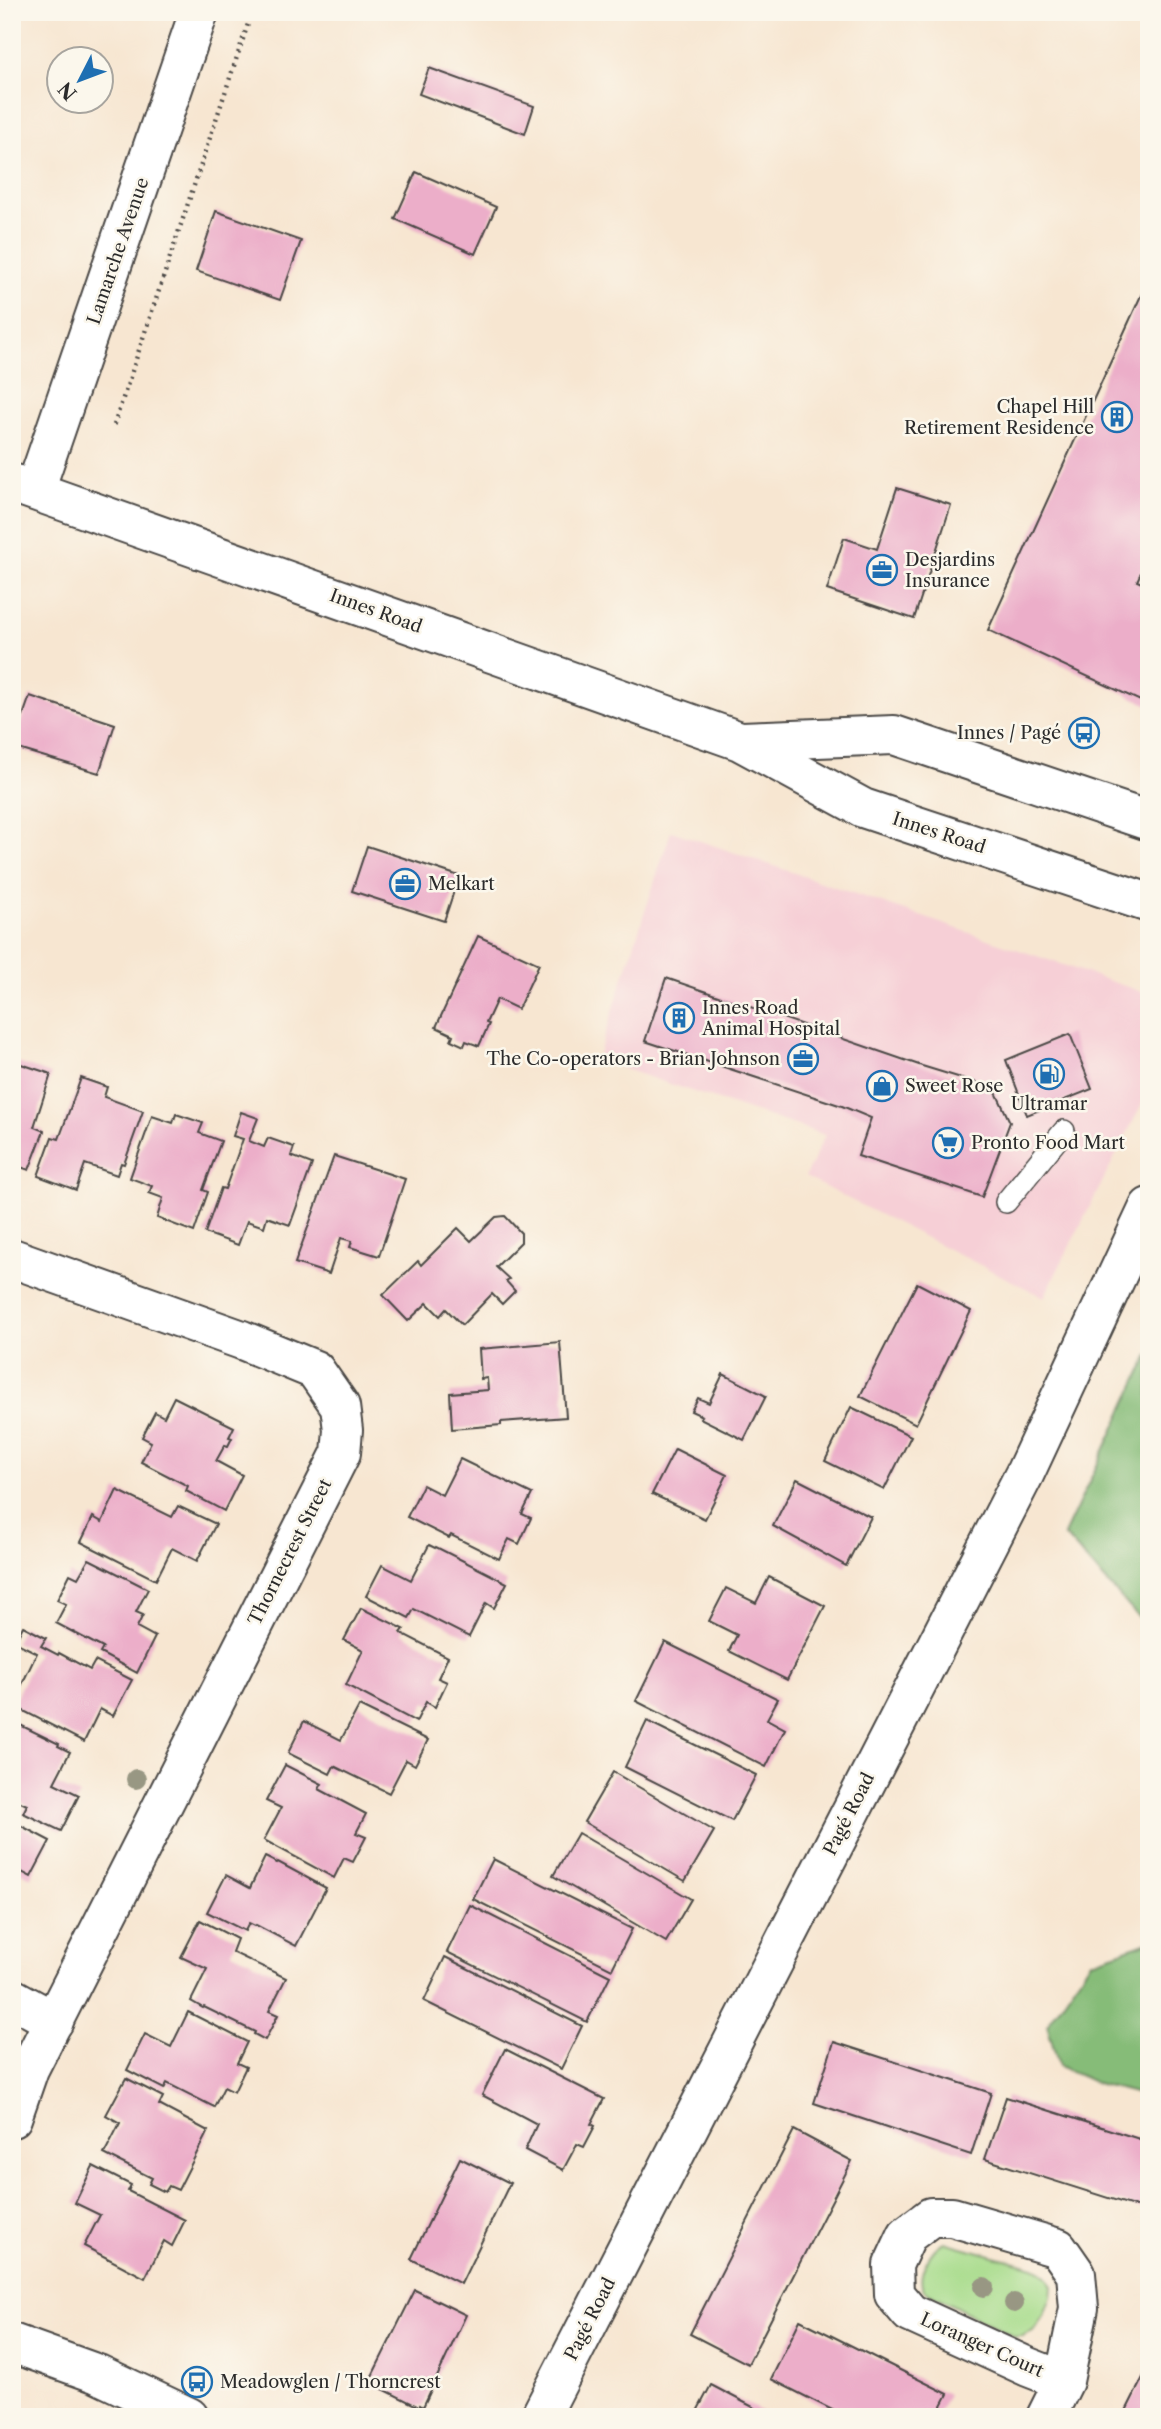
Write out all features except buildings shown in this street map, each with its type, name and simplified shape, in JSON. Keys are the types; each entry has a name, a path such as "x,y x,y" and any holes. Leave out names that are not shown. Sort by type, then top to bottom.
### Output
{"street":[{"name":"Lamarche Avenue","path":"24,486 199,12"},
{"name":"Innes Road","path":"24,486 740,741 863,808 1149,903"},
{"name":"Innes Road","path":"740,741 894,736 1149,821"},
{"name":"Pagé Road","path":"540,2417 1025,1473 1149,1207"},
{"name":"Thornecrest Street","path":"12,1258 242,1340 315,1370 340,1406 343,1430 341,1453 29,2070 12,2118"},
{"path":"12,1998 54,2021"},
{"name":"Loranger Court","path":"1046,2417 1064,2381 1079,2308 1076,2274 1058,2248 952,2217 931,2217 907,2235 893,2265 894,2294 910,2313 1064,2381"},
{"path":"12,2343 97,2374 189,2417"}],"lane":[{"path":"1006,1202 1064,1131"}],"path":[{"path":"114,425 251,12"}],"shaded area":[{"path":"671,831 1148,994 1149,1090 1044,1297 805,1177 825,1135 597,1060"}],"green space":[{"path":"1149,1355 1149,1629 1064,1535"},
{"path":"1149,1942 1149,2097 1096,2083 1059,2066 1047,2025 1091,1961"},
{"path":"944,2242 1041,2270 1052,2286 1051,2297 1044,2315 1033,2331 1015,2337 925,2291 922,2285 923,2271 934,2251"}],"place":[{"name":"Chapel Hill Retirement Residence","path":"1117,417"},
{"name":"Desjardins Insurance","path":"882,570"},
{"name":"Innes / Pagé","path":"1084,733"},
{"name":"Melkart","path":"405,884"},
{"name":"Innes Road Animal Hospital","path":"679,1018"},
{"name":"The Co-operators - Brian Johnson","path":"803,1059"},
{"name":"Ultramar","path":"1049,1074"},
{"name":"Sweet Rose","path":"882,1086"},
{"name":"Pronto Food Mart","path":"948,1143"},
{"name":"Meadowglen / Thorncrest","path":"197,2382"}]}
